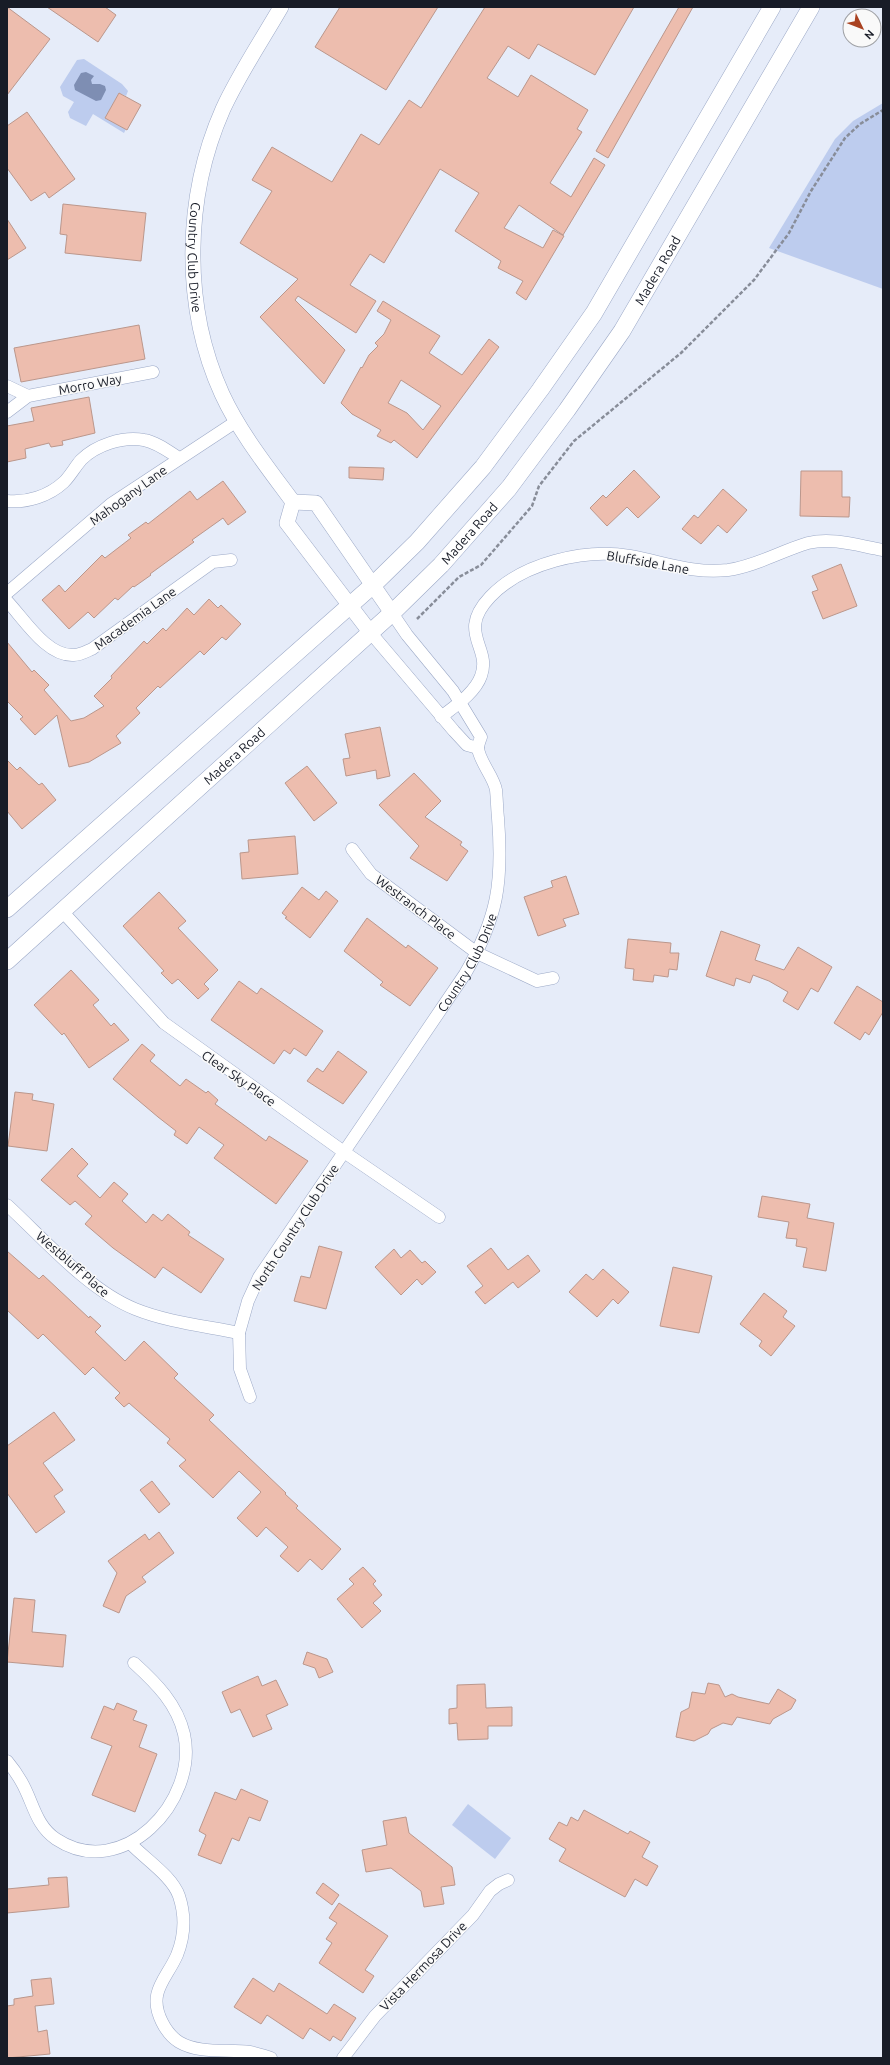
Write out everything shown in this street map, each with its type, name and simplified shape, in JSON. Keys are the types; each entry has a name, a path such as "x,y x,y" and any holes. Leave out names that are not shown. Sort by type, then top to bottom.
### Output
{"main road":[{"path":"7,909 373,585 417,542 483,467 594,313 772,7"},
{"name":"Madera Road","path":"7,961 392,613 441,565 509,488 572,403 622,331 811,7"}],"street":[{"name":"Country Club Drive","path":"281,7 223,109 209,146 199,185 194,230 194,274 200,320 209,359 220,387 237,421 254,448 293,502"},
{"name":"Morro Way","path":"7,412 28,396 152,372"},
{"path":"7,386 28,396"},
{"name":"Mahogany Lane","path":"7,593 111,504 237,421"},
{"path":"7,501 28,500 53,490 64,482 82,460 91,452 106,445 120,441 144,440 160,446 179,458"},
{"path":"392,613 316,503 293,502 287,523 370,632 441,717 467,745 478,748"},
{"name":"Bluffside Lane","path":"441,717 460,702 477,684 483,670 483,657 476,639 475,624 482,608 490,597 510,582 530,570 554,561 579,555 606,554 630,556 679,568 705,571 728,570 753,564 809,543 825,541 840,542 883,550"},
{"name":"Macademia Lane","path":"7,601 49,648 61,654 76,655 92,649 213,562 231,560"},
{"name":"Country Club Drive","path":"344,1152 465,974 477,953 489,926 496,900 500,872 501,845 496,789 478,748 481,737 460,702 392,613"},
{"name":"Westranch Place","path":"352,849 372,874 477,953 537,981 553,978"},
{"name":"Clear Sky Place","path":"62,911 164,1023 344,1152 439,1217"},
{"name":"North Country Club Drive","path":"250,1397 240,1369 239,1333 248,1301 259,1277 344,1152"},
{"name":"Westbluff Place","path":"7,1205 90,1282 112,1298 154,1316 239,1333"},
{"path":"7,1761 21,1781 37,1819 56,1839 70,1847 89,1852 105,1852 130,1843 148,1832 167,1810 178,1789 185,1758 184,1735 175,1709 158,1685 134,1664"},
{"path":"130,1843 145,1859 170,1880 178,1895 183,1912 184,1921 176,1956 163,1977 155,1999 157,2013 166,2031 178,2042 192,2048 252,2052 271,2058"},
{"name":"Vista Hermosa Drive","path":"343,2058 375,2016 473,1915 490,1891 499,1884 508,1880"}],"path":[{"path":"417,619 459,577 481,565 532,506 539,486 574,441 681,353 749,286 789,233 811,191 845,138 860,124 883,110"}],"shaded area":[{"path":"84,59 122,84 128,91 126,96 119,93 105,118 126,129 124,133 93,114 86,126 70,118 68,112 74,102 63,96 60,87 77,60"},
{"path":"86,72 94,76 91,80 92,84 100,84 105,86 106,90 101,100 96,101 75,90 74,85 81,73"},
{"path":"883,103 883,289 769,248 835,139 853,121"},
{"path":"468,1804 511,1838 495,1859 452,1825"}],"building":[{"path":"7,7 50,39 7,95"},
{"path":"47,7 105,7 116,15 98,42"},
{"path":"340,7 438,7 386,90 315,47"},
{"path":"485,7 634,7 595,75 538,44 529,59 508,46 487,78 518,97 531,75 588,110 577,129 582,132 550,183 571,197 594,158 605,165 563,235 519,205 504,228 543,248 553,230 564,236 526,300 516,293 523,281 498,268 501,261 455,231 479,193 440,169 384,263 370,254 350,285 376,301 356,333 298,296 295,300 345,350 324,384 260,317 298,279 240,243 272,191 252,180 272,147 332,182 361,134 379,145 409,100 421,108"},
{"path":"679,7 693,7 608,158 596,151"},
{"path":"119,93 141,105 127,130 105,118"},
{"path":"27,112 75,179 49,198 45,192 31,201 7,168 7,126"},
{"path":"63,204 146,213 141,261 65,253 67,235 60,234"},
{"path":"7,219 26,248 7,260"},
{"path":"383,301 440,336 429,353 462,375 489,339 499,347 417,458 394,440 391,443 377,436 381,430 352,414 341,403 361,367 362,368 369,355 378,346 375,343 384,334 391,320 377,311","holes":["401,380 441,406 423,430 407,413 388,403"]},
{"path":"139,325 145,359 21,382 14,348"},
{"path":"89,397 95,433 62,441 63,445 51,447 49,443 25,449 26,458 7,462 7,426 34,421 31,408"},
{"path":"349,467 384,468 383,480 349,478"},
{"path":"634,470 660,497 638,518 627,507 607,526 590,508 603,495 606,498"},
{"path":"801,471 842,471 842,497 850,497 849,517 800,516"},
{"path":"223,481 246,512 228,525 223,518 192,540 194,542 150,574 151,575 134,587 133,586 118,600 115,598 94,618 88,612 69,629 42,600 59,585 65,592 102,555 105,558 131,538 128,535 146,522 148,524 190,491 197,500"},
{"path":"723,489 747,510 727,533 718,525 701,544 682,529 694,515 698,518"},
{"path":"841,564 857,606 823,619 812,592 818,590 812,576"},
{"path":"209,599 218,608 221,605 241,624 226,640 222,637 204,655 200,651 160,688 158,686 136,708 140,713 116,736 121,743 89,762 69,767 57,715 35,735 20,719 23,717 7,701 7,642 32,672 34,670 49,685 44,690 71,721 84,718 104,706 94,696 112,678 111,676 144,641 147,644 163,628 166,631 187,608 194,615"},
{"path":"380,727 390,776 377,779 376,770 346,776 343,759 350,758 345,734"},
{"path":"7,760 17,770 20,767 39,785 42,783 56,800 22,829 7,811"},
{"path":"307,766 337,803 314,821 285,783"},
{"path":"414,773 441,801 425,817 462,842 460,845 468,851 447,881 410,858 419,846 379,805"},
{"path":"295,836 298,874 242,879 240,853 249,852 248,840"},
{"path":"566,876 579,914 563,919 566,926 538,936 524,897 553,887 551,881"},
{"path":"302,887 319,900 326,891 338,901 310,938 285,918 287,917 282,913"},
{"path":"159,892 186,921 178,928 218,970 204,984 209,989 198,999 178,979 172,984 161,973 164,971 123,926"},
{"path":"367,918 406,948 408,945 438,968 410,1006 380,985 383,982 344,951"},
{"path":"721,931 760,945 755,960 784,970 798,947 832,967 818,992 811,988 798,1010 783,1001 788,992 769,981 753,975 750,983 736,978 734,986 706,976"},
{"path":"628,939 671,943 670,953 679,953 677,970 669,969 668,977 654,975 653,982 633,980 634,969 625,968"},
{"path":"71,970 99,1000 93,1005 111,1026 114,1023 129,1040 89,1068 64,1033 62,1035 34,1005"},
{"path":"239,981 257,994 261,988 323,1031 306,1056 294,1048 290,1054 284,1050 274,1064 211,1020"},
{"path":"857,986 883,1002 883,1012 869,1035 865,1032 860,1040 834,1023"},
{"path":"142,1044 155,1055 150,1061 180,1086 186,1079 206,1093 208,1091 218,1100 215,1104 266,1141 269,1136 308,1161 276,1204 214,1158 224,1145 199,1127 187,1144 174,1135 176,1131 113,1079"},
{"path":"338,1051 367,1072 343,1104 307,1081 317,1068 323,1072"},
{"path":"15,1092 33,1094 32,1100 54,1104 47,1151 8,1146"},
{"path":"72,1148 88,1164 77,1176 100,1198 114,1182 128,1194 122,1201 146,1223 153,1214 162,1221 168,1214 190,1232 188,1235 224,1259 201,1293 163,1267 155,1278 113,1248 85,1224 92,1216 75,1201 70,1205 41,1180"},
{"path":"762,1196 810,1204 807,1218 834,1223 826,1271 803,1267 807,1248 796,1246 797,1239 786,1238 789,1222 758,1217"},
{"path":"319,1246 342,1252 326,1309 294,1301 301,1276 310,1278"},
{"path":"491,1248 508,1270 528,1255 540,1271 518,1288 513,1282 485,1304 475,1292 483,1286 467,1266"},
{"path":"394,1249 401,1258 410,1250 422,1263 425,1261 436,1272 422,1285 417,1279 401,1295 375,1267"},
{"path":"7,1251 39,1279 43,1275 89,1318 90,1316 101,1326 95,1332 125,1361 144,1341 178,1374 174,1378 214,1415 209,1420 286,1493 285,1494 298,1506 296,1508 341,1549 322,1570 310,1559 298,1572 280,1556 288,1547 266,1527 257,1537 237,1518 261,1492 239,1471 213,1498 179,1466 186,1460 167,1443 170,1439 129,1403 124,1407 115,1398 120,1393 93,1367 85,1375 43,1334 38,1339 7,1310"},
{"path":"673,1267 712,1276 699,1333 660,1326"},
{"path":"603,1269 629,1292 618,1304 613,1299 597,1317 569,1292 586,1274 593,1280"},
{"path":"764,1293 787,1311 783,1317 795,1326 771,1356 759,1346 762,1341 740,1324"},
{"path":"54,1412 75,1440 43,1463 63,1490 54,1496 65,1512 36,1533 7,1493 7,1446"},
{"path":"152,1481 170,1504 159,1513 140,1490"},
{"path":"159,1532 174,1553 142,1577 146,1582 126,1596 119,1613 103,1606 117,1573 108,1561 145,1534 149,1540"},
{"path":"363,1567 376,1581 373,1584 382,1595 373,1603 381,1611 362,1628 337,1599 354,1584 349,1579"},
{"path":"14,1598 35,1600 32,1632 66,1635 63,1667 7,1662"},
{"path":"307,1652 327,1659 333,1672 319,1678 315,1668 303,1664"},
{"path":"258,1676 262,1686 276,1680 288,1705 266,1715 272,1729 253,1737 240,1709 231,1713 222,1692"},
{"path":"708,1683 719,1685 725,1697 732,1694 738,1697 769,1704 778,1689 796,1700 791,1709 773,1719 770,1724 737,1717 732,1725 723,1723 711,1729 708,1734 694,1741 676,1737 681,1712 689,1708 692,1692 705,1694"},
{"path":"485,1684 486,1708 512,1707 512,1726 488,1726 488,1739 458,1740 457,1723 449,1724 449,1709 457,1708 457,1685"},
{"path":"117,1703 137,1711 133,1720 147,1725 139,1747 157,1754 135,1812 92,1795 112,1746 91,1738 104,1706 114,1710"},
{"path":"241,1789 268,1801 260,1821 249,1817 239,1841 232,1838 221,1864 198,1855 206,1835 199,1831 215,1792 236,1800"},
{"path":"584,1810 628,1834 630,1831 650,1842 642,1857 658,1866 647,1886 635,1879 625,1897 559,1861 566,1849 549,1839 559,1822 567,1826 571,1817 578,1821"},
{"path":"406,1817 409,1833 452,1867 455,1885 441,1887 444,1904 424,1907 421,1891 391,1868 366,1872 362,1850 387,1845 383,1821"},
{"path":"67,1877 69,1907 7,1913 7,1889 49,1885 48,1878"},
{"path":"323,1883 339,1895 332,1905 316,1893"},
{"path":"339,1903 388,1936 365,1970 374,1976 363,1993 319,1963 332,1943 326,1939 337,1923 329,1918"},
{"path":"51,1978 54,2004 35,2006 38,2032 47,2030 50,2054 7,2058 7,2006 14,2005 14,1999 33,1996 31,1980"},
{"path":"253,1978 274,1992 279,1983 327,2014 334,2004 356,2018 341,2041 333,2036 330,2041 310,2028 303,2039 267,2015 261,2024 234,2007"}]}
